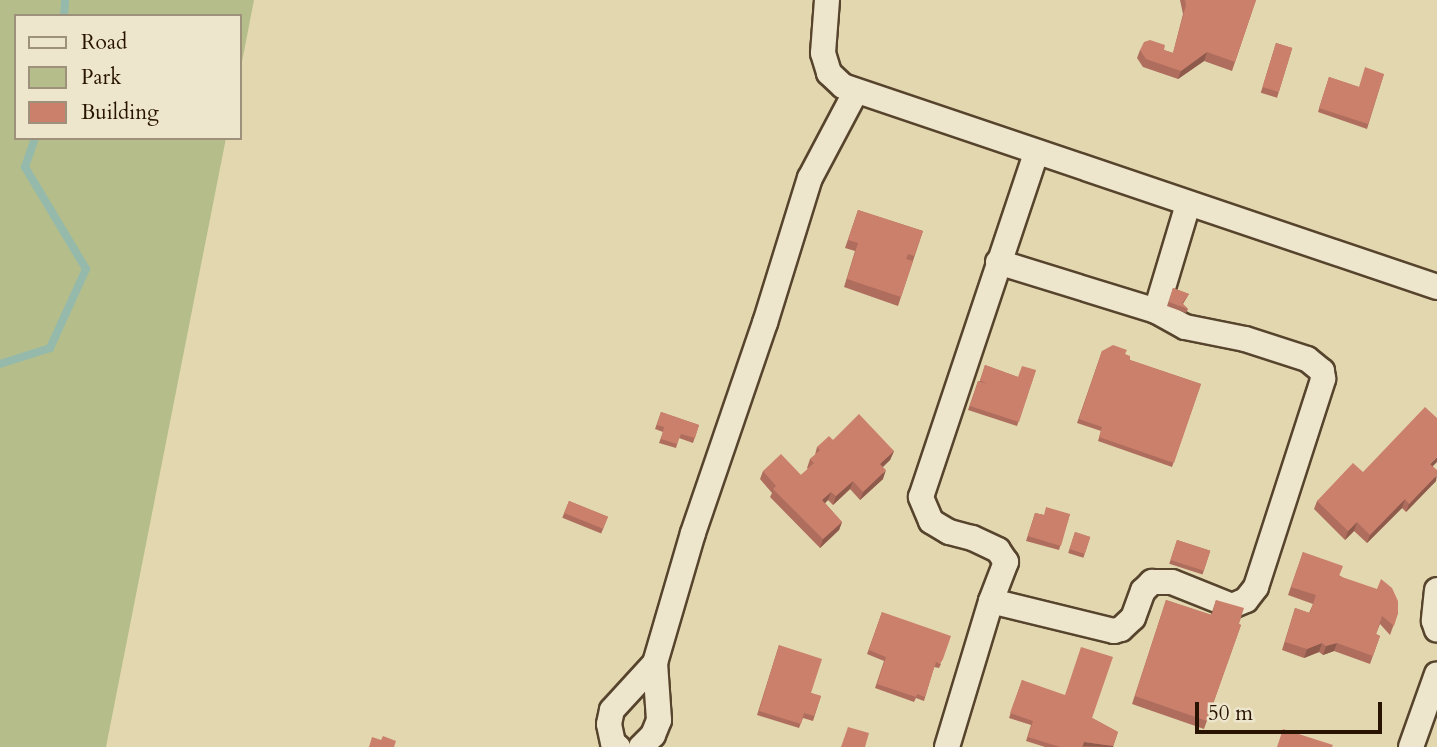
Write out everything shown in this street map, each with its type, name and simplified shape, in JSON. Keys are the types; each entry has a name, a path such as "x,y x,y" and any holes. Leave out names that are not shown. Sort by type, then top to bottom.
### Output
{"street":[{"path":"827,0 823,53 829,73 843,86 1437,287"},
{"path":"641,747 653,735 659,720 655,663 693,533 765,323 806,190 856,91"},
{"path":"947,747 991,601 1006,562 1003,554 931,521 921,497 998,262 1037,153"},
{"path":"1156,311 1188,204"},
{"path":"991,601 1114,631 1133,618 1143,591 1152,582 1172,582 1232,606 1246,600 1256,587 1323,379 1322,372 1307,359 1245,339 1185,327 1156,311 998,262"},
{"path":"1437,590 1433,621 1437,630"},
{"path":"618,747 613,743 609,724 612,710 655,663"},
{"path":"1410,747 1437,674"}],"green space":[{"path":"0,0 254,0 242,62 242,14 14,14 14,140 226,140 106,747 0,747"}],"building":[{"path":"1185,0 1256,0 1235,62 1207,52 1181,71 1146,59 1140,50 1144,42 1150,40 1165,45 1164,50 1173,53"},
{"path":"1276,43 1292,48 1279,92 1263,87"},
{"path":"1365,67 1384,74 1368,124 1319,108 1329,77 1359,87"},
{"path":"858,210 923,231 914,256 908,254 906,259 913,261 901,297 847,279 858,243 848,240"},
{"path":"1173,288 1189,294 1182,303 1188,309 1169,302"},
{"path":"1113,345 1127,350 1125,354 1130,356 1130,360 1201,384 1174,463 1099,437 1102,427 1079,419 1102,351"},
{"path":"985,365 1018,377 1022,366 1036,370 1019,422 970,406 978,381 987,384 980,380"},
{"path":"1425,407 1437,418 1437,457 1430,464 1437,470 1437,475 1409,504 1405,499 1370,535 1357,522 1348,531 1317,501 1353,463 1363,472"},
{"path":"661,412 699,425 695,438 681,434 677,444 661,439 664,427 657,425"},
{"path":"859,414 894,451 880,464 886,470 863,492 853,481 836,496 831,492 822,500 842,522 823,539 773,489 776,486 763,471 781,454 801,475 814,463 810,459 820,450 817,447 829,436 833,440"},
{"path":"569,501 608,517 603,529 564,513"},
{"path":"1046,507 1070,514 1061,546 1028,536 1035,513 1044,515"},
{"path":"1075,532 1090,537 1085,554 1069,549"},
{"path":"1177,540 1210,551 1204,571 1171,560"},
{"path":"1303,552 1343,566 1339,576 1377,589 1381,579 1392,588 1398,601 1398,613 1394,626 1382,616 1376,634 1380,636 1373,656 1337,643 1326,646 1322,643 1307,649 1285,642 1295,608 1310,613 1316,595 1291,587"},
{"path":"1166,600 1212,615 1216,600 1244,608 1239,624 1241,625 1207,721 1135,696"},
{"path":"882,612 951,636 943,659 940,664 936,662 925,697 917,694 916,697 877,684 886,657 869,650"},
{"path":"779,645 822,659 811,693 821,696 814,716 804,713 801,724 759,711"},
{"path":"1081,647 1113,657 1092,718 1118,732 1113,746 1084,742 1082,747 1060,747 1028,737 1033,721 1010,713 1022,680 1065,695"},
{"path":"848,727 869,733 865,747 841,747"},
{"path":"1283,729 1333,745 1277,747"},
{"path":"383,736 396,741 394,747 369,747 372,737 381,740"}],"waterway":[{"path":"64,14 65,0"},
{"path":"0,364 50,348 86,269 25,167 34,140"}]}
